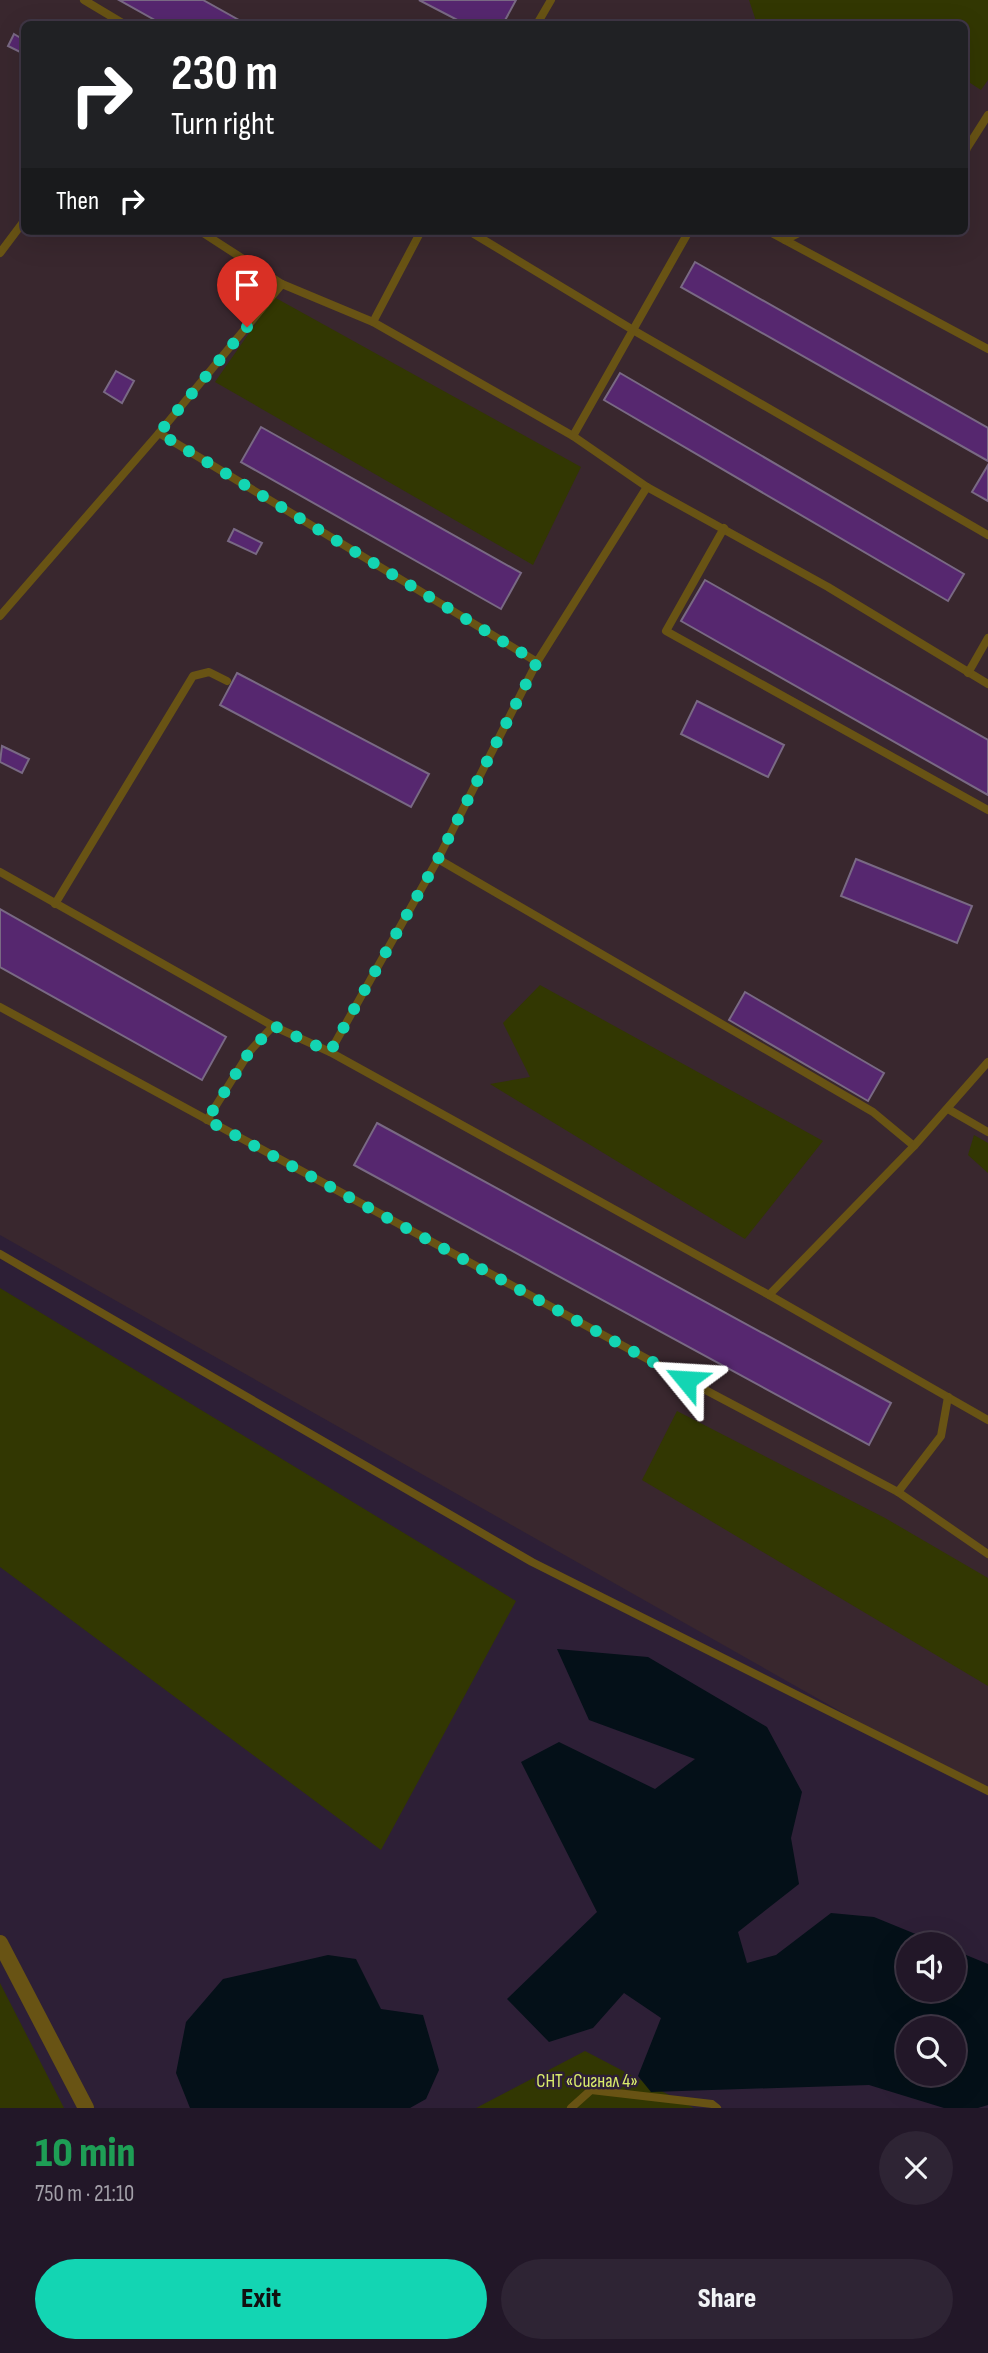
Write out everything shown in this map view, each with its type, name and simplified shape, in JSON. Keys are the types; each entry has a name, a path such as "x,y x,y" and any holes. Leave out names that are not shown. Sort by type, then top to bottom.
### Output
{"street":[{"path":"0,1943 86,2108"}],"lane":[{"path":"84,0 119,21"},
{"path":"539,21 551,0"},
{"path":"968,146 988,115"},
{"path":"0,253 21,225"},
{"path":"206,235 282,284 373,322 573,436 647,487 828,587 988,684"},
{"path":"373,322 419,235"},
{"path":"476,235 633,331 988,535"},
{"path":"573,436 687,235"},
{"path":"776,235 988,349"},
{"path":"785,240 795,235"},
{"path":"0,616 159,433 282,284"},
{"path":"159,433 537,662"},
{"path":"330,1052 438,859 537,662 647,487"},
{"path":"724,528 666,631 988,810"},
{"path":"968,673 988,638"},
{"path":"55,904 193,676 208,673 226,681"},
{"path":"438,859 873,1112 914,1146"},
{"path":"0,873 274,1026 330,1052 769,1295 988,1420"},
{"path":"0,1007 638,1355 898,1492 988,1554"},
{"path":"207,1120 250,1051 274,1026"},
{"path":"769,1295 914,1146 988,1062"},
{"path":"948,1109 988,1132"},
{"path":"0,1254 532,1562 988,1791"},
{"path":"898,1492 941,1436 948,1397"},
{"path":"571,2108 591,2091 712,2104 717,2108"}],"shaded area":[{"path":"0,0 988,0 988,1795 0,1235"},
{"path":"557,1649 648,1657 767,1727 802,1792 791,1838 799,1884 738,1932 747,1963 776,1955 831,1913 874,1917 911,1932 896,1932 896,2002 966,2002 966,1955 988,1964 988,2105 978,2108 944,2108 869,2085 651,2092 638,2076 661,2018 624,1993 593,2028 549,2042 507,1999 597,1912 521,1762 559,1742 655,1789 695,1759 589,1720"},
{"path":"328,1955 356,1959 381,2009 423,2015 439,2070 426,2099 410,2108 190,2108 176,2073 186,2022 223,1979"}],"green space":[{"path":"749,0 988,0 988,80 981,90 968,82 968,21 756,21"},
{"path":"274,297 581,467 533,565 215,382"},
{"path":"540,985 823,1141 745,1239 490,1084 530,1077 503,1023"},
{"path":"974,1135 988,1143 988,1173 968,1155"},
{"path":"0,1288 516,1601 381,1850 0,1567"},
{"path":"677,1411 885,1518 988,1578 988,1686 642,1480"},
{"path":"0,1983 64,2108 0,2108"},
{"name":"СНТ «Сигнал 4»","path":"585,2051 694,2108 476,2108"}],"building":[{"path":"119,0 203,0 241,21 157,21"},
{"path":"419,0 516,0 505,21 459,21"},
{"path":"14,34 21,38 21,52 8,46"},
{"path":"695,262 988,428 988,461 681,287"},
{"path":"116,371 134,381 122,403 104,392"},
{"path":"620,373 964,574 948,601 604,400"},
{"path":"261,427 521,573 501,609 241,462"},
{"path":"988,465 988,501 972,492"},
{"path":"234,529 262,543 256,554 228,541"},
{"path":"705,580 988,740 988,795 681,621"},
{"path":"237,673 429,774 411,807 220,705"},
{"path":"697,701 784,745 768,777 681,734"},
{"path":"2,746 29,759 22,773 0,762"},
{"path":"856,859 972,906 957,943 841,896"},
{"path":"0,909 226,1037 202,1080 0,967"},
{"path":"745,992 884,1073 868,1101 729,1020"},
{"path":"377,1123 891,1403 869,1445 354,1165"}],"route":[{"path":"247,327 159,433 537,662 438,859 330,1052 274,1026 250,1051 207,1120 686,1380"}]}
